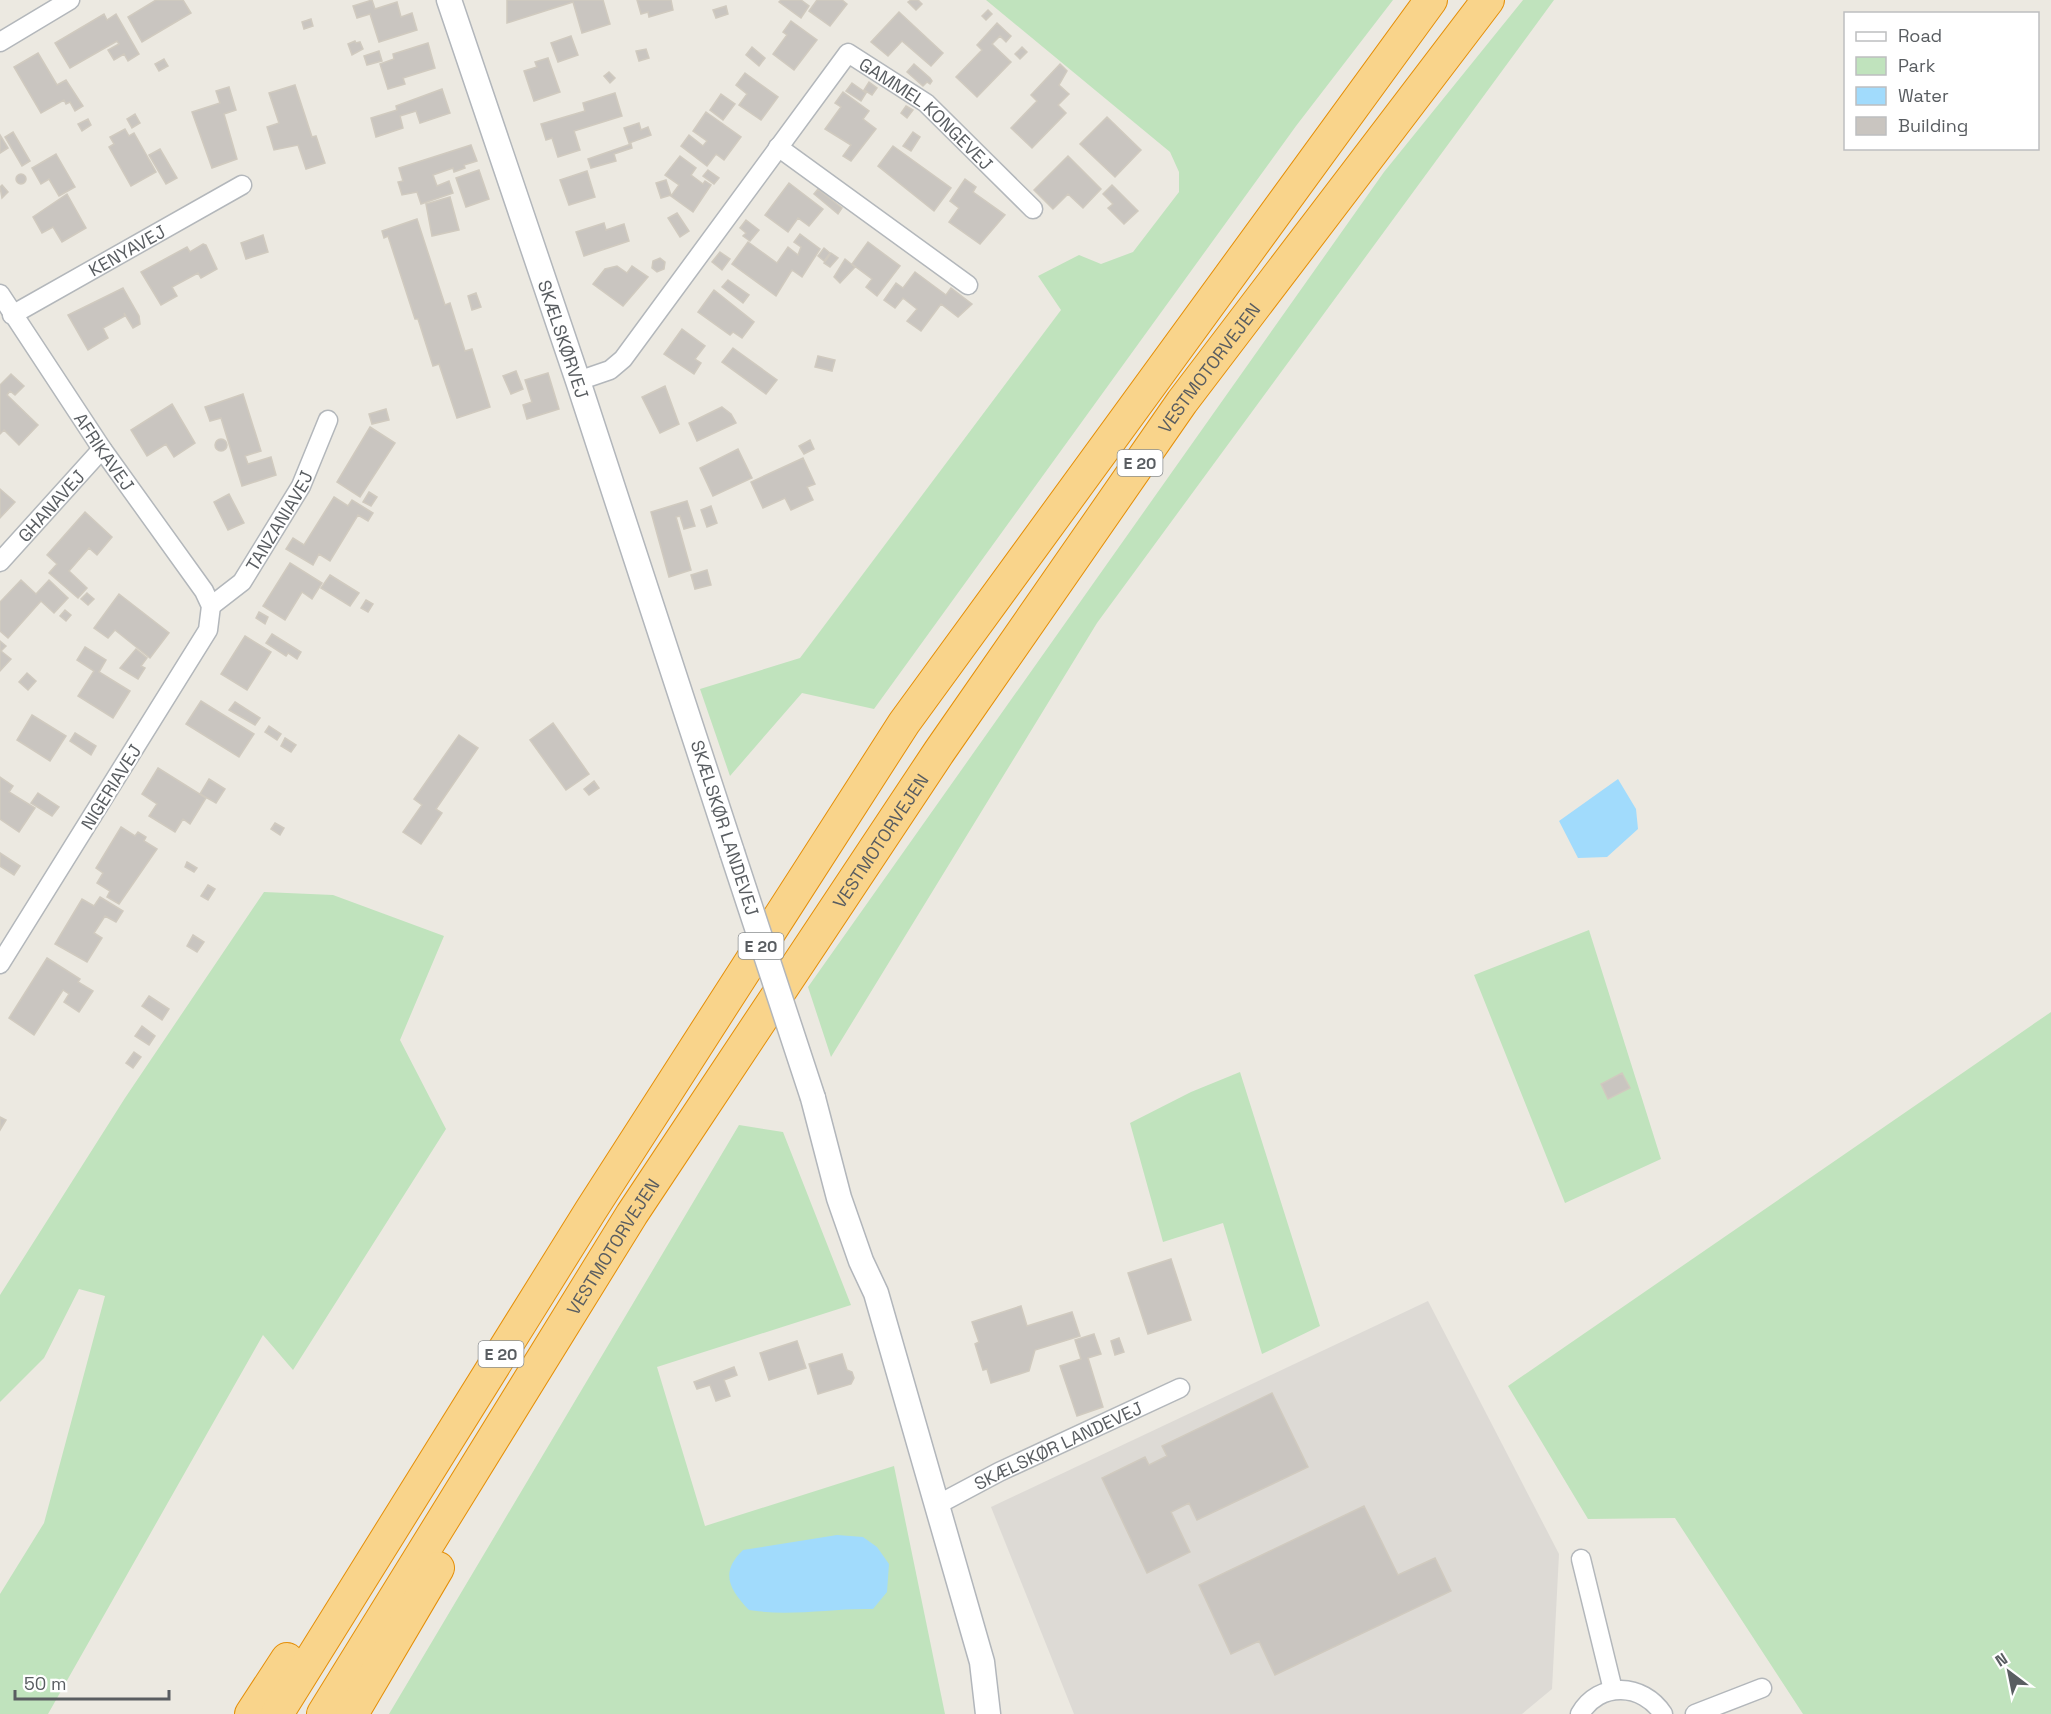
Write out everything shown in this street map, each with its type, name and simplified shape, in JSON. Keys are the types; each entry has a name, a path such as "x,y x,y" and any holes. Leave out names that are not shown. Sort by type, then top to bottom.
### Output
{"highway":[{"name":"VESTMOTORVEJEN","path":"278,1714 597,1200 904,723 1431,0"},
{"name":"VESTMOTORVEJEN","path":"323,1714 626,1224 939,752 1182,402 1488,0"},
{"path":"352,1714 628,1251 673,1152"},
{"path":"251,1714 392,1500 460,1421"}],"street":[{"path":"0,42 70,0"},
{"name":"SKÆLSKØRVEJ","path":"449,0 677,680"},
{"name":"GAMMEL KONGEVEJ","path":"578,381 610,370 623,359 848,53 926,103 1033,209"},
{"path":"778,147 968,285"},
{"name":"KENYAVEJ","path":"12,315 242,185"},
{"name":"AFRIKAVEJ","path":"0,294 102,449 204,591 211,606"},
{"name":"TANZANIAVEJ","path":"211,606 242,582 301,486 328,420"},
{"name":"GHANAVEJ","path":"0,562 102,449"},
{"name":"NIGERIAVEJ","path":"0,964 208,630 211,606"},
{"name":"SKÆLSKØR LANDEVEJ","path":"677,680 815,1106 838,1149 866,1226 875,1289 982,1662 988,1714"},
{"name":"SKÆLSKØR LANDEVEJ","path":"937,1505 999,1472 1180,1388"},
{"path":"1581,1559 1612,1690"},
{"path":"1695,1714 1762,1688"},
{"path":"1580,1714 1592,1700 1612,1690 1642,1694 1663,1714"}],"shaded area":[{"path":"1428,1301 1559,1554 1552,1689 1522,1714 1074,1714 991,1507"}],"green space":[{"path":"986,0 1393,0 1296,126 874,709 802,693 730,776 700,689 800,658 1061,310 1038,276 1079,255 1101,264 1133,252 1179,192 1179,172 1170,152"},
{"path":"1523,0 1554,0 1097,623 831,1057 808,987 1384,172"},
{"path":"264,892 333,895 444,936 400,1040 446,1129 293,1370 263,1335 48,1714 0,1714 0,1594 44,1523 105,1296 79,1289 44,1358 0,1402 0,1295 125,1098"},
{"path":"1589,930 1661,1159 1565,1203 1474,975"},
{"path":"2051,1012 2051,1714 1803,1714 1675,1518 1588,1519 1508,1386"},
{"path":"1240,1072 1320,1326 1262,1354 1223,1223 1163,1242 1130,1123 1191,1092"},
{"path":"739,1125 783,1132 851,1305 657,1367 705,1526 894,1466 945,1714 389,1714"}],"water":[{"path":"1618,779 1636,809 1638,829 1607,857 1578,858 1559,821"},
{"path":"837,1535 863,1537 877,1547 889,1564 887,1592 873,1609 780,1613 749,1610 732,1588 729,1574 731,1566 743,1550"}],"building":[{"path":"156,0 183,0 191,13 142,42 128,17"},
{"path":"372,0 375,9 397,2 401,17 412,13 417,30 379,42 370,14 357,18 353,6"},
{"path":"507,0 603,0 610,24 582,33 573,2 507,23"},
{"path":"637,0 671,0 673,10 649,17 648,12 641,14"},
{"path":"781,0 801,0 809,6 801,18 779,2"},
{"path":"817,0 842,0 847,4 830,26 809,11"},
{"path":"918,0 922,4 916,10 908,2"},
{"path":"726,6 728,14 716,18 713,10"},
{"path":"988,10 992,14 986,20 982,16"},
{"path":"899,12 943,53 931,66 902,41 888,56 871,42"},
{"path":"104,14 107,20 116,14 139,54 128,61 124,54 114,60 108,50 119,44 117,41 70,68 55,43"},
{"path":"311,19 313,26 304,29 302,22"},
{"path":"791,21 817,40 794,70 773,54 787,35 783,32"},
{"path":"997,23 1011,36 1006,42 1000,36 992,44 1011,62 977,97 956,77 982,50 977,45"},
{"path":"571,36 578,55 558,62 551,43"},
{"path":"355,41 360,42 363,49 352,55 348,44"},
{"path":"428,43 435,68 403,78 405,84 388,89 380,64 394,59 393,54"},
{"path":"752,47 765,58 759,66 746,55"},
{"path":"1022,47 1027,52 1020,59 1015,54"},
{"path":"646,49 649,58 639,61 636,51"},
{"path":"379,51 382,61 367,65 364,56"},
{"path":"38,53 57,85 66,80 83,106 75,111 70,102 66,104 64,100 41,113 14,67"},
{"path":"548,58 560,92 534,101 524,71 537,67 535,62"},
{"path":"164,59 168,66 159,71 155,64"},
{"path":"914,64 930,78 932,81 930,84 927,82 923,86 907,72"},
{"path":"1060,64 1067,71 1059,85 1069,94 1058,105 1066,113 1032,148 1011,128 1037,101 1031,95"},
{"path":"609,72 615,78 610,83 604,76"},
{"path":"745,73 778,97 761,120 739,105 747,94 736,85"},
{"path":"869,82 877,88 872,95 864,90"},
{"path":"852,83 866,93 861,101 846,91"},
{"path":"295,85 312,137 316,136 325,163 306,169 298,145 274,150 267,127 279,123 269,93"},
{"path":"229,87 236,110 224,114 237,159 212,168 192,112 220,103 216,91"},
{"path":"442,89 450,113 420,123 416,111 400,116 403,128 376,137 371,118 397,110 396,106"},
{"path":"843,92 869,111 863,119 876,129 851,161 843,156 851,145 825,129 841,107 835,103"},
{"path":"615,93 622,116 574,131 580,150 558,157 552,138 546,140 541,124 585,111 583,103"},
{"path":"721,94 735,104 723,120 710,110"},
{"path":"906,106 913,110 907,118 901,113"},
{"path":"706,112 741,137 724,160 716,154 707,166 681,146 689,135 703,146 707,141 693,131"},
{"path":"135,114 140,123 132,128 127,119"},
{"path":"1107,117 1141,150 1115,177 1080,144"},
{"path":"88,119 91,125 82,131 78,124"},
{"path":"639,123 641,130 648,127 651,135 629,143 624,128"},
{"path":"125,129 129,136 134,133 156,172 131,186 109,147 114,144 110,137"},
{"path":"13,132 30,161 22,166 5,137"},
{"path":"913,132 920,137 911,151 903,146"},
{"path":"0,135 8,148 0,153"},
{"path":"631,144 632,148 614,154 616,161 591,168 588,159"},
{"path":"471,145 477,161 464,165 465,168 454,172 453,168 433,175 437,186 449,181 453,193 421,204 417,192 402,195 398,182 403,181 399,168"},
{"path":"893,146 951,188 934,211 878,166"},
{"path":"160,149 177,178 166,184 149,155"},
{"path":"56,154 75,187 59,196 49,179 41,184 32,168"},
{"path":"680,156 696,168 691,175 703,184 705,181 711,185 693,212 671,196 679,185 665,175"},
{"path":"1068,156 1101,189 1083,208 1068,194 1053,209 1034,190"},
{"path":"479,170 489,199 466,207 456,178"},
{"path":"708,170 719,178 714,184 703,176"},
{"path":"587,171 595,197 569,205 560,180"},
{"path":"21,174 25,175 25,183 21,184 17,183 16,179 17,175"},
{"path":"965,179 976,187 973,192 1005,215 980,244 949,222 959,208 950,201"},
{"path":"666,180 671,195 661,198 656,183"},
{"path":"789,183 823,209 809,226 798,218 788,232 765,215"},
{"path":"2,185 8,192 2,198 0,187"},
{"path":"1112,185 1138,211 1124,224 1108,208 1113,204 1103,194"},
{"path":"818,189 842,208 838,214 814,194"},
{"path":"67,194 86,228 62,242 53,227 42,233 33,217"},
{"path":"450,197 459,230 432,236 426,204"},
{"path":"677,213 689,231 680,237 668,218"},
{"path":"417,219 445,305 450,303 465,351 472,349 490,407 457,418 439,364 433,366 418,319 415,319 388,236 384,238 382,231"},
{"path":"746,220 759,230 750,241 743,236 746,233 740,228"},
{"path":"604,223 606,230 624,224 629,241 584,256 576,232"},
{"path":"800,234 820,249 802,277 792,270 776,296 732,264 748,242 777,263 788,247 798,255 801,247 794,242"},
{"path":"263,235 268,252 246,259 241,243"},
{"path":"868,242 900,266 877,296 866,287 872,279 852,264"},
{"path":"203,244 206,245 217,269 201,278 198,273 172,287 177,296 161,305 141,272 187,247 190,252"},
{"path":"824,248 830,253 824,261 818,256"},
{"path":"720,252 730,259 722,270 712,262"},
{"path":"831,253 838,258 830,267 824,263"},
{"path":"660,258 665,262 664,269 657,272 652,268 653,261"},
{"path":"845,259 855,267 840,283 834,277"},
{"path":"617,266 627,273 632,266 648,277 623,306 593,284 605,269"},
{"path":"915,272 946,295 951,288 972,304 958,317 941,304 921,331 907,321 917,309 903,298 895,308 884,300 896,283 903,288"},
{"path":"728,280 749,295 743,303 722,287"},
{"path":"123,288 139,316 140,324 133,328 124,313 125,316 103,328 108,338 88,350 68,315"},
{"path":"714,290 754,322 742,338 733,332 730,335 698,312"},
{"path":"476,293 481,307 472,310 468,296"},
{"path":"682,329 705,346 695,359 701,363 694,374 664,354"},
{"path":"733,348 777,380 766,394 722,362"},
{"path":"818,356 835,360 832,371 815,367"},
{"path":"516,371 523,389 511,394 503,376"},
{"path":"548,373 559,409 527,419 523,405 532,402 525,380"},
{"path":"11,374 24,386 15,395 10,391 7,395 38,425 19,445 4,430 0,434 0,385"},
{"path":"665,386 679,424 660,433 642,397"},
{"path":"243,394 261,451 245,456 248,464 271,457 276,475 242,486 221,418 210,421 205,407"},
{"path":"172,404 195,443 174,457 166,444 147,456 131,430"},
{"path":"722,407 731,414 736,423 697,441 689,423"},
{"path":"386,409 389,420 372,424 369,414"},
{"path":"370,427 395,443 360,497 337,482"},
{"path":"223,439 227,445 223,451 219,451 215,443"},
{"path":"810,440 814,449 804,454 799,446"},
{"path":"738,449 752,478 713,496 700,468"},
{"path":"803,458 815,484 807,487 813,500 791,510 785,498 763,508 751,482"},
{"path":"0,489 15,502 0,518"},
{"path":"369,492 377,497 371,506 363,502"},
{"path":"229,494 244,523 228,530 214,502"},
{"path":"334,497 348,506 352,500 373,513 368,521 358,515 330,561 319,554 313,565 286,549 293,538 304,545"},
{"path":"687,501 695,526 684,529 680,516 676,517 691,570 669,577 651,512"},
{"path":"711,506 717,523 707,527 701,510"},
{"path":"85,512 112,537 97,555 89,548 69,571 87,588 78,598 49,573 57,564 47,555"},
{"path":"290,563 322,583 312,599 302,592 285,620 263,606"},
{"path":"707,570 711,585 695,589 691,575"},
{"path":"330,575 359,593 350,606 321,588"},
{"path":"21,580 36,594 49,580 68,598 54,613 41,601 8,638 0,631 0,602"},
{"path":"87,593 94,599 88,605 81,599"},
{"path":"119,594 169,633 150,658 115,630 108,638 94,628"},
{"path":"366,600 373,604 368,612 361,608"},
{"path":"65,610 71,615 66,621 60,616"},
{"path":"259,612 268,617 265,624 256,618"},
{"path":"272,634 301,652 297,659 288,653 286,656 266,643"},
{"path":"245,636 271,652 247,690 221,674"},
{"path":"0,641 6,646 1,651 11,659 0,671"},
{"path":"85,647 106,660 99,672 130,691 113,718 78,696 94,671 77,660"},
{"path":"136,649 147,658 141,666 145,668 138,679 120,668"},
{"path":"27,673 36,681 28,690 19,682"},
{"path":"201,701 254,734 239,757 186,724"},
{"path":"235,702 260,718 255,725 229,710"},
{"path":"32,715 66,736 50,761 17,740"},
{"path":"553,723 589,774 566,790 530,740"},
{"path":"269,726 281,734 277,740 265,732"},
{"path":"75,733 96,746 91,755 70,741"},
{"path":"459,735 478,748 436,809 442,813 421,844 403,832 422,805 414,799"},
{"path":"285,738 296,745 291,752 281,746"},
{"path":"158,768 206,798 190,824 183,819 175,832 149,816 157,804 142,794"},
{"path":"0,777 13,786 9,792 35,808 19,832 0,819"},
{"path":"209,779 225,789 216,803 200,794"},
{"path":"594,781 599,788 589,795 584,789"},
{"path":"38,793 59,807 52,816 31,803"},
{"path":"275,823 284,828 280,835 271,829"},
{"path":"121,827 135,836 138,832 146,837 144,841 157,849 119,904 107,897 110,891 97,883 103,873 96,868"},
{"path":"0,853 20,866 14,875 0,866"},
{"path":"187,862 197,868 194,872 185,867"},
{"path":"208,885 215,889 208,900 201,896"},
{"path":"100,897 123,911 116,922 105,916 94,933 102,938 87,962 55,944 82,899 94,906"},
{"path":"193,935 204,942 197,952 187,946"},
{"path":"47,958 80,979 78,982 93,991 79,1012 64,1002 69,994 63,990 34,1035 9,1018"},
{"path":"149,996 169,1009 162,1020 142,1006"},
{"path":"142,1026 155,1036 149,1045 135,1036"},
{"path":"134,1052 141,1057 133,1068 126,1063"},
{"path":"1622,1073 1630,1088 1608,1099 1601,1084"},
{"path":"0,1117 6,1120 0,1130"},
{"path":"1171,1259 1191,1320 1148,1334 1128,1273"},
{"path":"1021,1306 1027,1326 1072,1312 1080,1336 1035,1350 1029,1371 991,1383 987,1369 983,1370 975,1344 979,1342 972,1322"},
{"path":"1094,1334 1101,1354 1088,1358 1103,1407 1077,1416 1060,1366 1081,1359 1075,1340"},
{"path":"1119,1338 1124,1352 1115,1355 1111,1341"},
{"path":"797,1341 806,1368 769,1380 760,1353"},
{"path":"842,1354 847,1370 852,1372 854,1378 851,1384 818,1394 809,1364"},
{"path":"734,1367 737,1375 724,1380 730,1396 716,1401 710,1385 697,1389 694,1382"},
{"path":"1272,1393 1308,1467 1197,1520 1189,1503 1171,1512 1190,1552 1147,1573 1102,1478 1145,1457 1149,1465 1167,1456 1162,1446"},
{"path":"1364,1506 1398,1575 1435,1558 1451,1591 1275,1675 1259,1641 1231,1654 1199,1585"}]}
